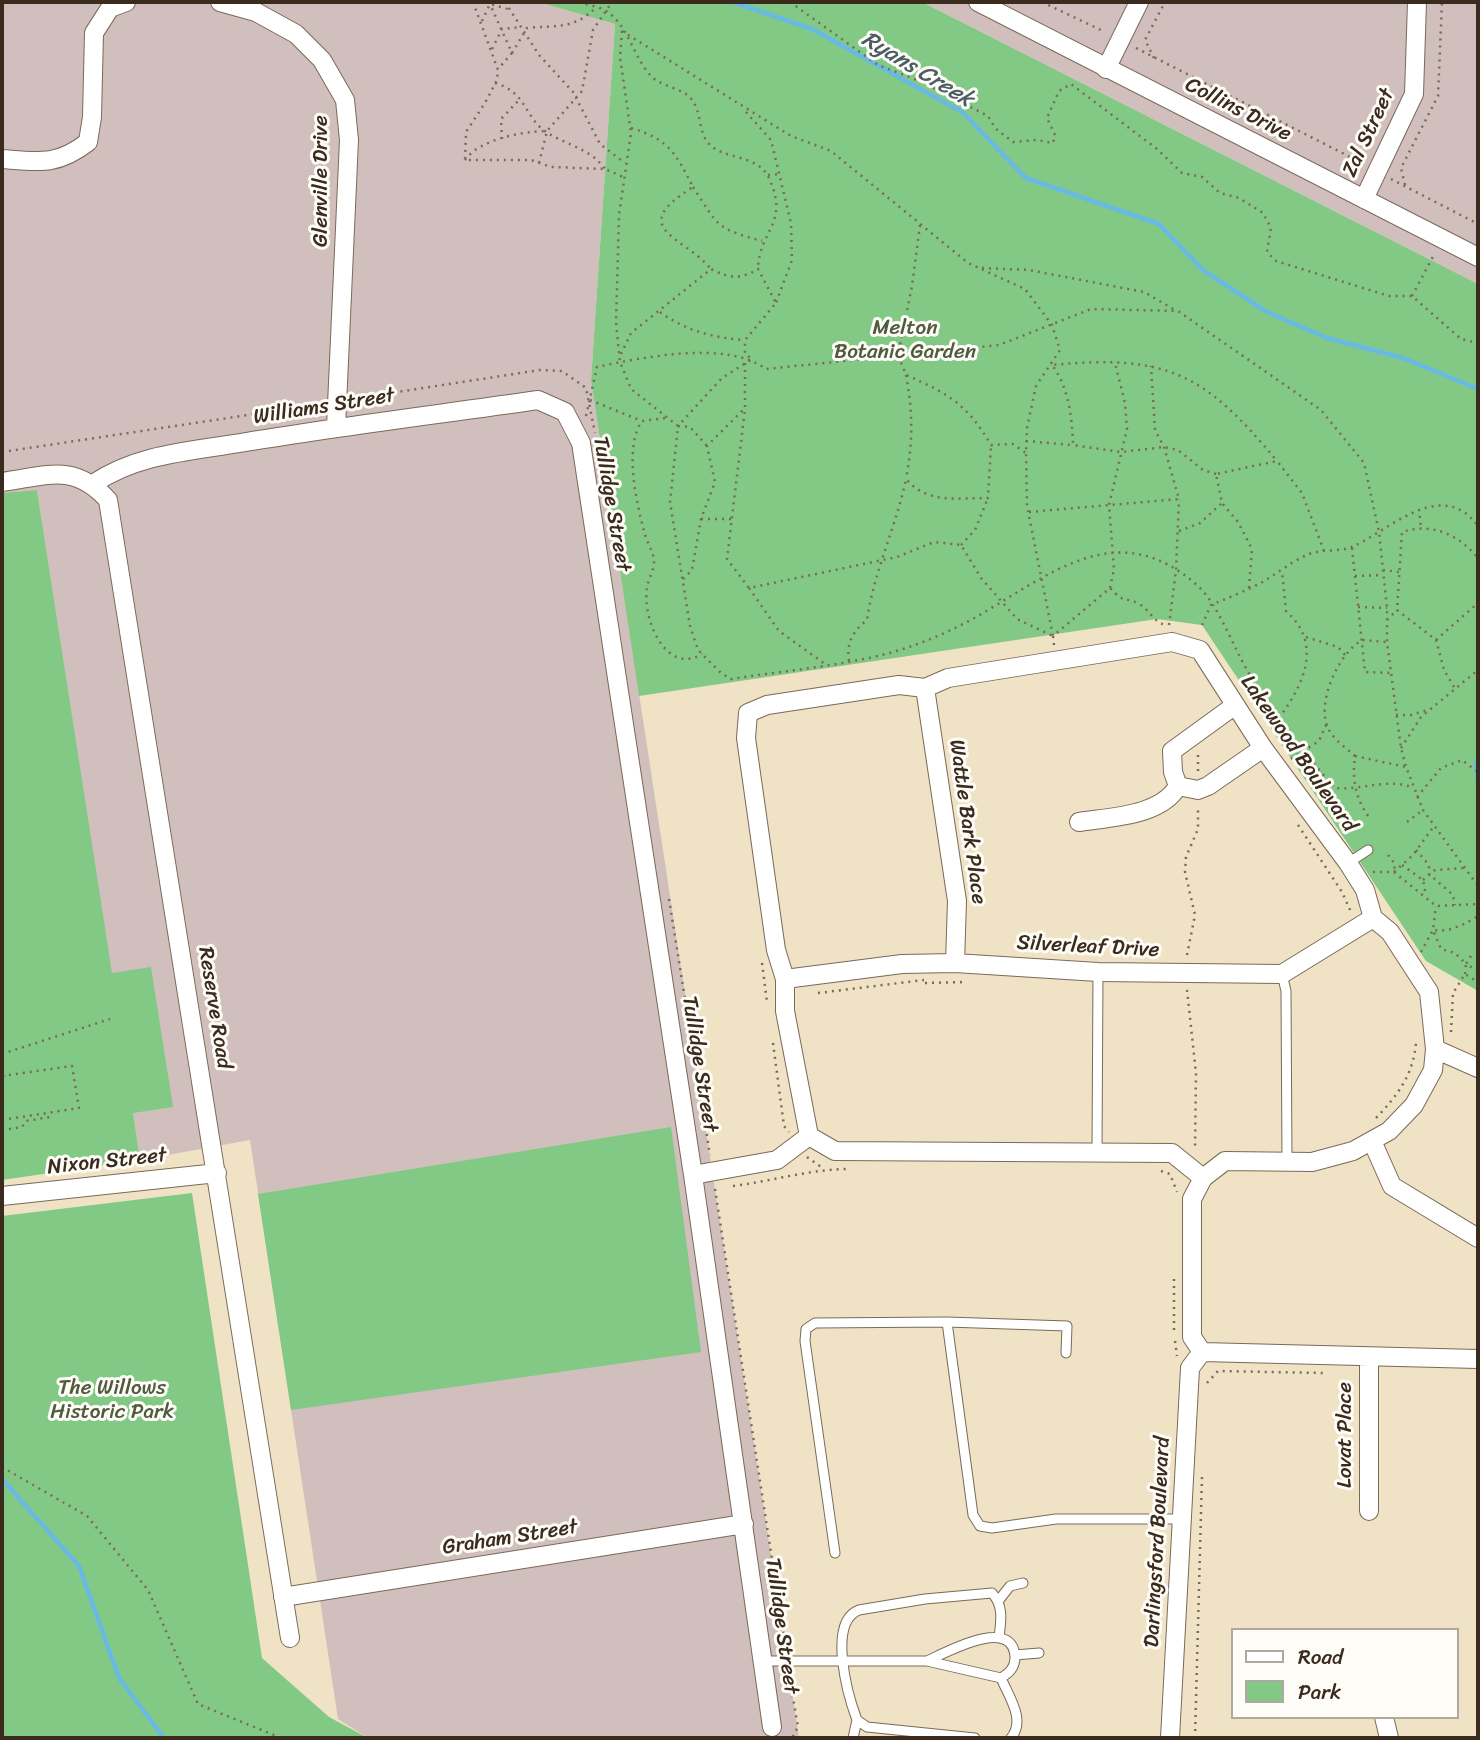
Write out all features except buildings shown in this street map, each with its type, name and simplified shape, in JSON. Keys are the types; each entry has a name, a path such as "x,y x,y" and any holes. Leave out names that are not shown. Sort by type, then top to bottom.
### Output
{"street":[{"name":"Glenville Drive","path":"220,2 256,12 296,34 322,60 345,100 349,140 336,427"},
{"name":"Collins Drive","path":"978,2 1478,257"},
{"path":"1106,69 1139,2"},
{"name":"Zal Street","path":"1364,199 1414,94 1417,2"},
{"path":"2,159 46,162 68,158 88,142 92,117 94,33 115,4"},
{"name":"Williams Street","path":"93,484 114,470 147,458 336,427 538,400 565,412"},
{"name":"Tullidge Street","path":"565,412 588,442 772,1727"},
{"path":"2,482 58,474 78,476 93,484"},
{"name":"Reserve Road","path":"93,484 108,500 115,528 290,1638"},
{"path":"803,1140 785,987 776,950 746,738 748,713 767,705 886,687 925,688 948,678 1056,660 1170,634"},
{"name":"Lakewood Boulevard","path":"1170,634 1200,650 1263,748 1279,766 1352,870 1367,922 1390,932 1429,992 1443,1052 1414,1105 1389,1131 1353,1151 1312,1162 1225,1161 1203,1178"},
{"name":"Wattle Bark Place","path":"925,688 957,901 955,963"},
{"path":"1079,822 1121,816 1154,806 1172,797 1178,786 1173,772 1172,751 1234,706"},
{"path":"1178,786 1199,790 1263,748"},
{"path":"1282,974 1367,922"},
{"name":"Silverleaf Drive","path":"785,987 924,964 955,963 1098,972 1282,974"},
{"path":"1443,1052 1478,1068"},
{"path":"693,1175 777,1160 803,1140"},
{"path":"803,1140 835,1151 1172,1153 1203,1178"},
{"path":"1372,1141 1392,1186 1478,1238"},
{"name":"Nixon Street","path":"2,1196 217,1172"},
{"name":"Darlingsford Boulevard","path":"1170,1738 1182,1519 1197,1359 1192,1337 1192,1199 1203,1178"},
{"path":"1197,1359 1478,1359"},
{"name":"Lovat Place","path":"1369,1359 1369,1511"},
{"name":"Graham Street","path":"283,1597 744,1524"},
{"path":"1384,1719 1389,1738"}],"lane":[{"path":"1352,870 1368,850"},
{"path":"1097,1152 1098,972"},
{"path":"1282,974 1286,991 1287,1162"},
{"path":"947,1322 973,1516 980,1526 992,1528 1056,1519 1182,1519"},
{"path":"835,1553 805,1341 806,1329 815,1323 947,1322 1067,1326 1066,1353"},
{"path":"999,1600 1010,1587 1023,1583"},
{"path":"853,1738 857,1720 841,1659 847,1620 851,1613 975,1593 992,1593 999,1600 999,1637"},
{"path":"763,1661 927,1661 1000,1678 1011,1671 1015,1655 1006,1640 999,1637 970,1642 927,1661"},
{"path":"1015,1655 1039,1653"},
{"path":"1000,1678 1018,1718 1017,1731 1011,1738"},
{"path":"857,1720 867,1727 975,1738"}],"path":[{"path":"473,2 498,70"},
{"path":"505,2 524,32 577,99 600,144 626,163"},
{"path":"579,2 608,11 652,78 690,96 699,111 703,135 711,146 754,163 768,175 774,197 776,223 762,241 758,269 776,303"},
{"path":"539,163 547,131 577,99 587,72 593,30 612,2"},
{"path":"790,2 878,65 922,82 988,116 995,128 1013,142 1036,140 1053,143 1055,135 1048,118 1059,91 1071,85 1157,149 1182,173 1202,177 1220,193 1239,198 1263,214 1271,228 1267,253 1276,261 1389,296 1412,296 1461,339 1478,343"},
{"path":"1042,2 1478,224"},
{"path":"1154,58 1145,40 1164,2"},
{"path":"482,21 489,3"},
{"path":"489,3 510,9"},
{"path":"489,3 512,53"},
{"path":"465,160 466,132 478,116 495,83 498,70 527,28 562,28 587,17 596,8"},
{"path":"502,29 521,27"},
{"path":"492,49 502,29"},
{"path":"622,31 790,136 831,151 968,263 1025,289 1052,324 1060,350 1036,386 1026,453 1028,512 1056,660"},
{"path":"622,31 620,57 630,127 619,215 616,323 620,359 631,390 678,426 690,427 707,446 715,482 701,519 692,570 683,579"},
{"path":"495,83 520,99 541,128 593,156 605,169"},
{"path":"502,139 501,120 520,99"},
{"path":"743,109 771,140 791,223 792,260 776,303 745,340 745,354 766,369 999,345 1091,309 1178,312"},
{"path":"630,127 647,133 674,150 715,222 727,231 762,241"},
{"path":"465,160 470,154 502,139 547,131"},
{"path":"465,160 531,160 551,167 605,169 624,177"},
{"path":"768,175 780,174"},
{"path":"693,187 671,200 661,220 667,235 701,257 711,269 727,277 741,277 758,269"},
{"path":"849,660 847,646 867,620 872,585 884,559 906,479 913,442 913,409 906,375 898,355 912,286 920,223"},
{"path":"1412,296 1443,239"},
{"path":"979,268 1029,270 1144,292 1178,312 1321,410 1364,463 1379,532 1387,608 1387,642 1406,767 1423,810 1478,886"},
{"path":"620,359 624,342 631,333 711,269"},
{"path":"660,312 679,325 700,332 723,339 745,340"},
{"path":"588,442 590,399 597,367 620,359 725,352 752,359"},
{"path":"752,359 722,378 678,426 670,502 690,626 702,654 731,678 826,665 903,649 937,635 1071,561 1103,553 1143,556 1176,570 1201,589 1248,672 1279,718 1335,788 1357,789 1390,784 1413,788"},
{"path":"744,363 745,409 734,519 727,559 779,631 826,665"},
{"path":"1052,365 1115,363 1168,368 1199,383 1224,403 1302,493 1324,551"},
{"path":"1053,636 1110,588 1114,569 1109,505 1127,429 1125,403 1115,363"},
{"path":"1052,365 1063,380 1069,401 1073,445"},
{"path":"1151,366 1156,430 1164,447 1179,499 1179,531 1170,634"},
{"path":"2,452 540,370 562,371 586,388 590,399 588,442"},
{"path":"906,375 959,401 975,417 991,445 988,498 975,530 961,545"},
{"path":"590,399 642,421 667,418"},
{"path":"707,446 745,409"},
{"path":"642,421 634,432 633,459 643,531 654,561 646,589 649,614 667,653 681,661 691,661 702,654"},
{"path":"1026,441 1121,452 1164,447 1178,450 1203,470 1216,474 1277,461"},
{"path":"991,445 1013,444 1026,453"},
{"path":"1216,474 1222,503 1238,522 1252,549 1249,588"},
{"path":"906,479 916,491 937,499 988,498"},
{"path":"1028,512 1179,499"},
{"path":"1179,531 1200,523 1222,503"},
{"path":"1202,625 1211,605 1249,588 1309,553 1352,548 1429,505 1452,508 1473,519 1478,526"},
{"path":"1419,509 1421,529"},
{"path":"701,519 734,519"},
{"path":"1387,621 1397,610 1402,532 1421,529 1451,534 1465,543 1478,558"},
{"path":"749,589 884,559 934,542 961,545"},
{"path":"961,545 981,578 1017,618 1053,636"},
{"path":"1352,548 1365,672 1391,673"},
{"path":"1282,569 1286,611 1306,637 1338,647 1346,656"},
{"path":"1355,576 1399,572"},
{"path":"1110,588 1122,601 1139,604 1170,634"},
{"path":"1436,640 1478,603"},
{"path":"1358,607 1387,608"},
{"path":"1397,610 1436,640 1444,670 1454,687"},
{"path":"1279,718 1290,702 1307,664 1306,637"},
{"path":"1279,766 1319,741 1327,723 1326,699 1330,683 1346,656 1362,640 1387,642"},
{"path":"1401,748 1430,709 1478,670"},
{"path":"1396,715 1411,715 1430,709"},
{"path":"1327,723 1342,745 1355,756 1406,767"},
{"path":"1199,745 1199,790"},
{"path":"1355,756 1352,777 1359,803 1368,816"},
{"path":"1417,797 1441,768 1462,760 1478,772"},
{"path":"1407,822 1423,810"},
{"path":"1296,824 1342,892 1367,922"},
{"path":"1394,872 1416,850 1434,826"},
{"path":"1416,850 1429,865 1429,874 1453,895 1455,905"},
{"path":"1388,855 1395,864 1394,872"},
{"path":"1402,865 1423,880 1426,896"},
{"path":"1423,880 1435,870 1465,868"},
{"path":"1352,870 1394,872 1436,906 1478,904"},
{"path":"669,896 798,1727 792,1738"},
{"path":"1410,962 1423,950 1433,930 1436,906"},
{"path":"1433,930 1441,932 1466,924 1478,916"},
{"path":"1433,930 1441,949 1455,953 1478,971"},
{"path":"1443,1052 1453,993 1465,974 1466,964 1471,956 1478,956"},
{"path":"761,960 768,1011"},
{"path":"813,993 924,982 924,964"},
{"path":"1465,974 1478,982"},
{"path":"766,998 785,987"},
{"path":"2,1054 110,1019"},
{"path":"772,1037 784,1126 803,1140 806,1157 824,1169"},
{"path":"1372,1141 1366,1129 1398,1095 1414,1064 1417,1039"},
{"path":"2,1069 3,1076 72,1066 79,1108 25,1119"},
{"path":"2,1120 50,1117"},
{"path":"2,1130 22,1127 25,1119"},
{"path":"728,1187 780,1180 795,1173 850,1169"},
{"path":"1160,1170 1170,1174 1177,1190 1177,1202"},
{"path":"1174,1279 1172,1317 1177,1357 1197,1359 1212,1377"},
{"path":"1204,1386 1218,1371 1331,1373"},
{"path":"2,1466 87,1516 148,1590 198,1704 281,1738"},
{"path":"1195,1738 1202,1468"}],"shaded area":[{"path":"2,2 538,2 615,24 591,380 799,1738 368,1738 338,1719 250,1140 140,1160 37,490 2,493"},
{"path":"922,2 1478,2 1478,284"}],"green space":[{"name":"Melton Botanic Garden","path":"538,2 922,2 1478,284 1478,991 1426,961 1202,625 1157,619 639,696 591,380 615,24"},
{"path":"37,490 112,973 151,967 173,1107 133,1113 140,1160 2,1180 2,493"},
{"path":"671,1127 701,1352 291,1410 258,1194"},
{"name":"The Willows Historic Park","path":"192,1193 262,1658 329,1717 368,1738 6,1738 2,1736 2,1216"}],"waterway":[{"name":"Ryans Creek","path":"733,2 812,29 962,112 1026,178 1159,224 1203,270 1267,312 1327,338 1403,358 1478,389"},
{"name":"Ryans Creek","path":"1478,760 1478,783"},
{"path":"2,1479 79,1566 119,1678 164,1738"}]}
